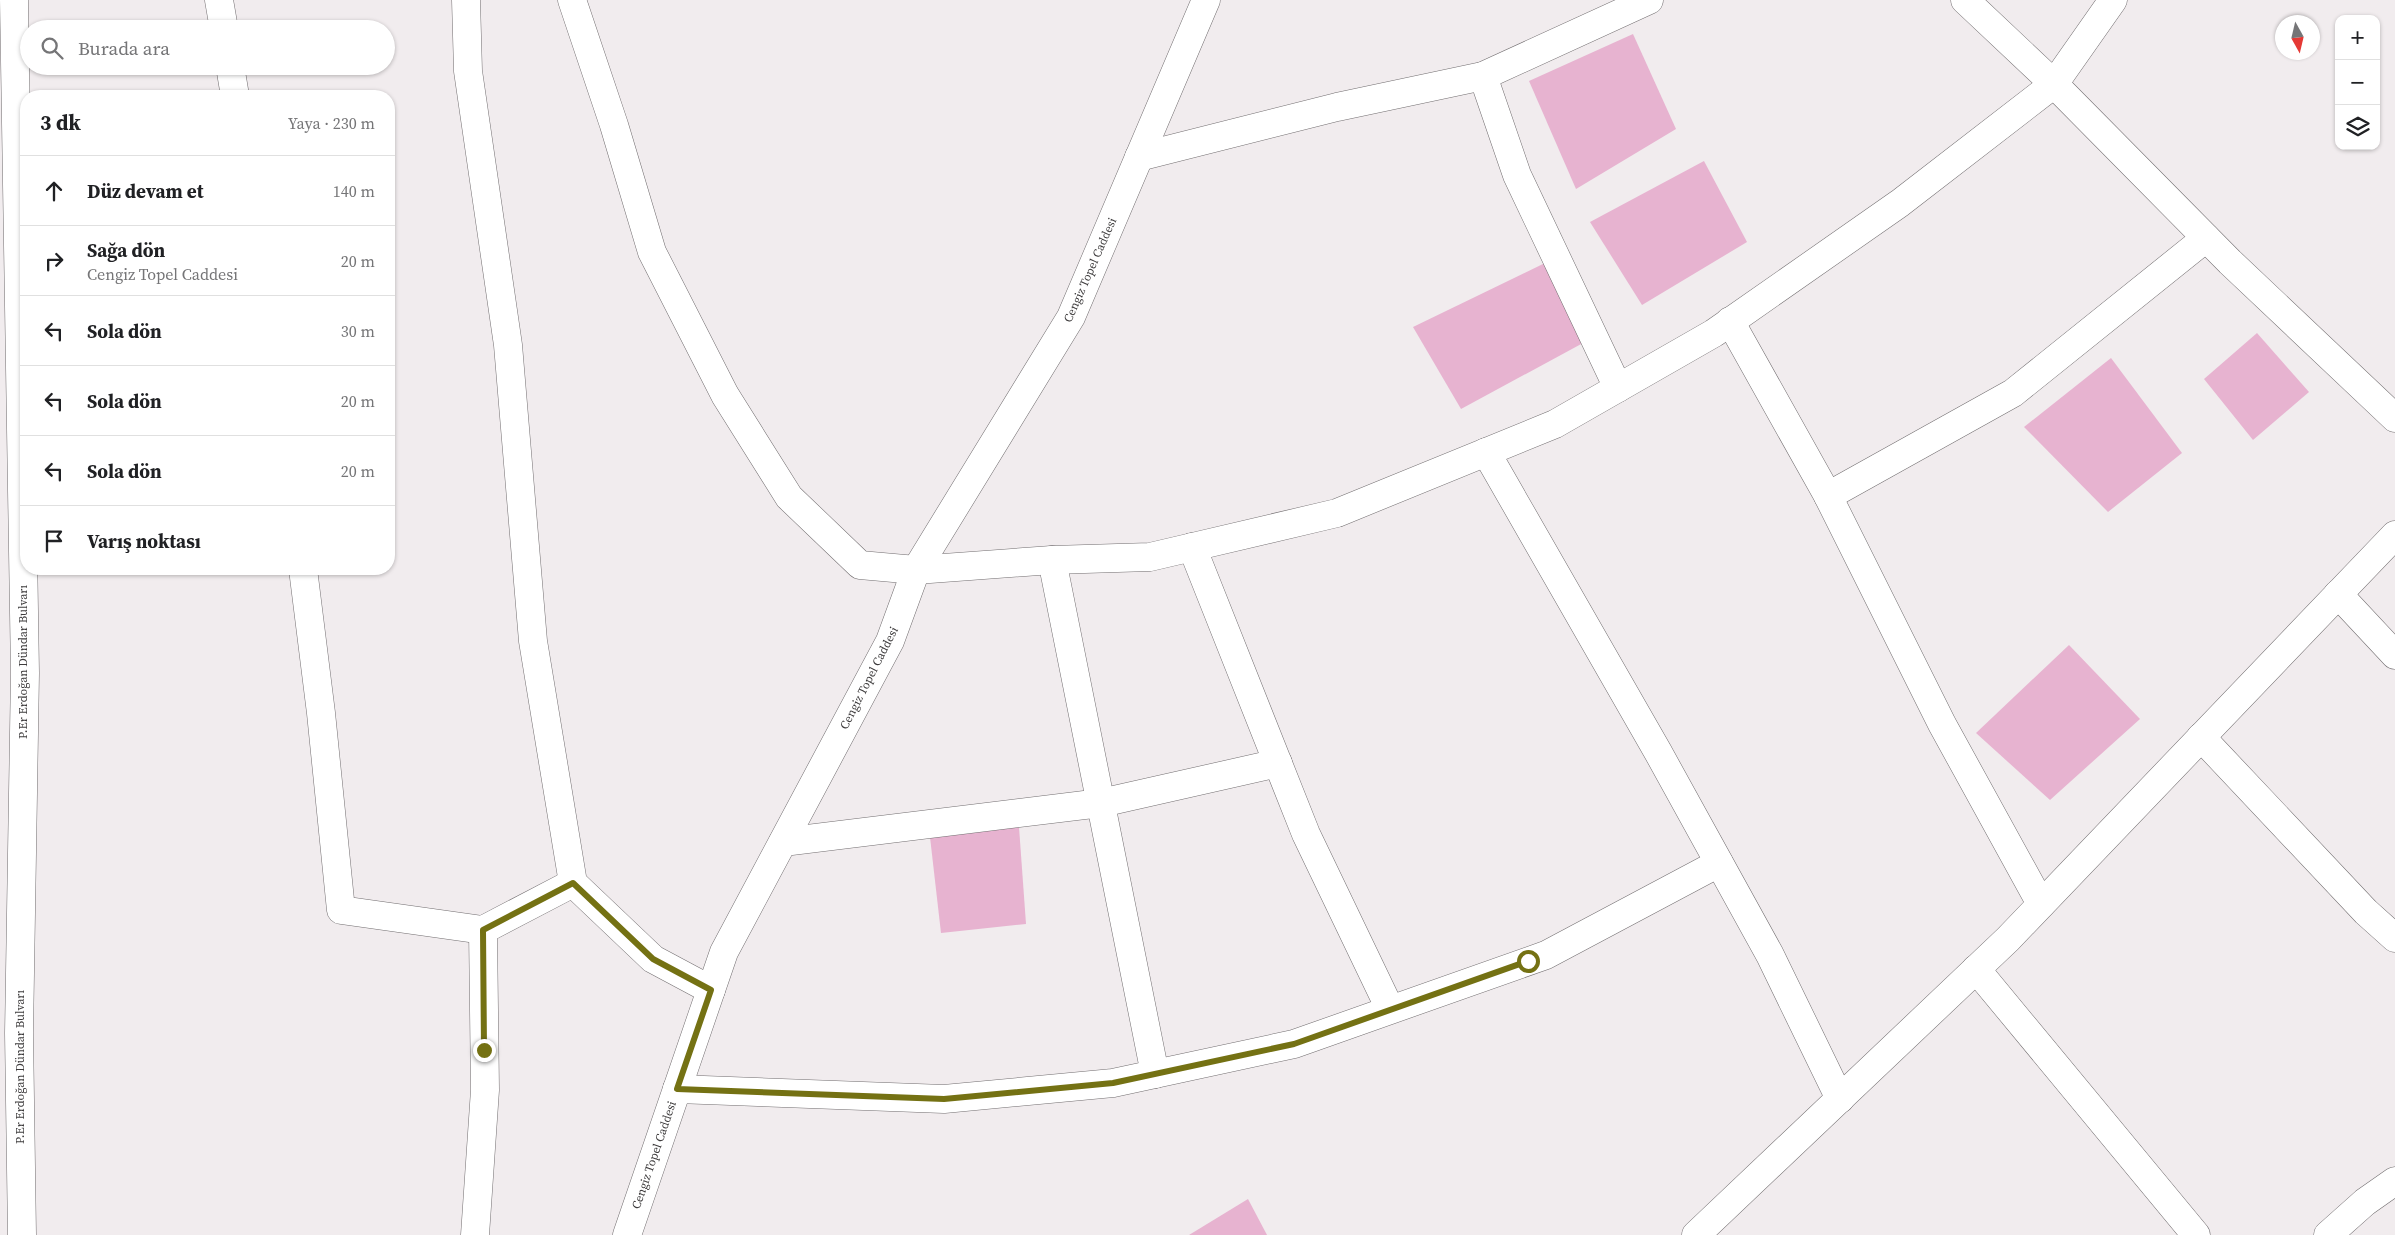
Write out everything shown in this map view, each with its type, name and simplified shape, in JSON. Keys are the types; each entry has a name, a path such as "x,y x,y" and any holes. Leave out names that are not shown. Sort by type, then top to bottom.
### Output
{"street":[{"name":"P.Er Erdoğan Dündar Bulvarı","path":"14,0 20,367"},
{"path":"219,0 222,20"},
{"path":"466,0 468,71 508,345 533,641 573,883 653,959 711,990"},
{"path":"572,0 614,125 652,252 725,395 789,497 860,564 916,570 1052,560 1150,557 1337,513 1555,424 1730,321 1900,203 2054,84 2113,0"},
{"name":"Cengiz Topel Caddesi","path":"627,1235 724,952 890,641 916,570 1071,317 1206,0"},
{"path":"1139,157 1337,107 1483,76 1648,0"},
{"path":"1965,0 2054,84 2206,238 2395,418"},
{"path":"232,75 234,90"},
{"path":"1483,76 1516,175 1618,388"},
{"path":"1828,496 2013,393 2206,238"},
{"path":"1730,321 1828,496 1942,724 2041,904"},
{"path":"1486,452 1770,955 1840,1099"},
{"path":"1696,1235 1976,969 2041,904 2395,535"},
{"path":"1192,547 1306,834 1390,1009"},
{"path":"1052,560 1156,1074"},
{"name":"P.Er Erdoğan Dündar Bulvarı","path":"22,1235 19,1033 25,673 23,575"},
{"path":"304,575 322,723 341,910 483,930 573,883"},
{"path":"2338,594 2395,655"},
{"path":"2201,737 2366,912 2395,938"},
{"path":"783,842 1101,803 1278,764"},
{"path":"677,1089 944,1099 1113,1083 1156,1074 1294,1044 1546,955 1719,863"},
{"path":"475,1235 485,1090 483,930"},
{"path":"1976,969 2196,1235"},
{"path":"2328,1235 2365,1202 2395,1181"}],"building":[{"path":"1633,34 1676,129 1576,189 1529,81"},
{"path":"1704,161 1747,242 1642,305 1590,222"},
{"path":"1545,263 1583,343 1461,409 1413,327"},
{"path":"2257,333 2309,392 2253,440 2204,379"},
{"path":"2111,358 2182,453 2108,512 2024,427"},
{"path":"2069,645 2140,719 2050,800 1976,733"},
{"path":"1019,827 1026,924 941,933 930,837"},
{"path":"1248,1199 1267,1235 1189,1235"}],"route":[{"path":"484,1050 483,930 573,883 653,959 711,990 677,1089 944,1099 1113,1083 1294,1044 1528,961"}]}
